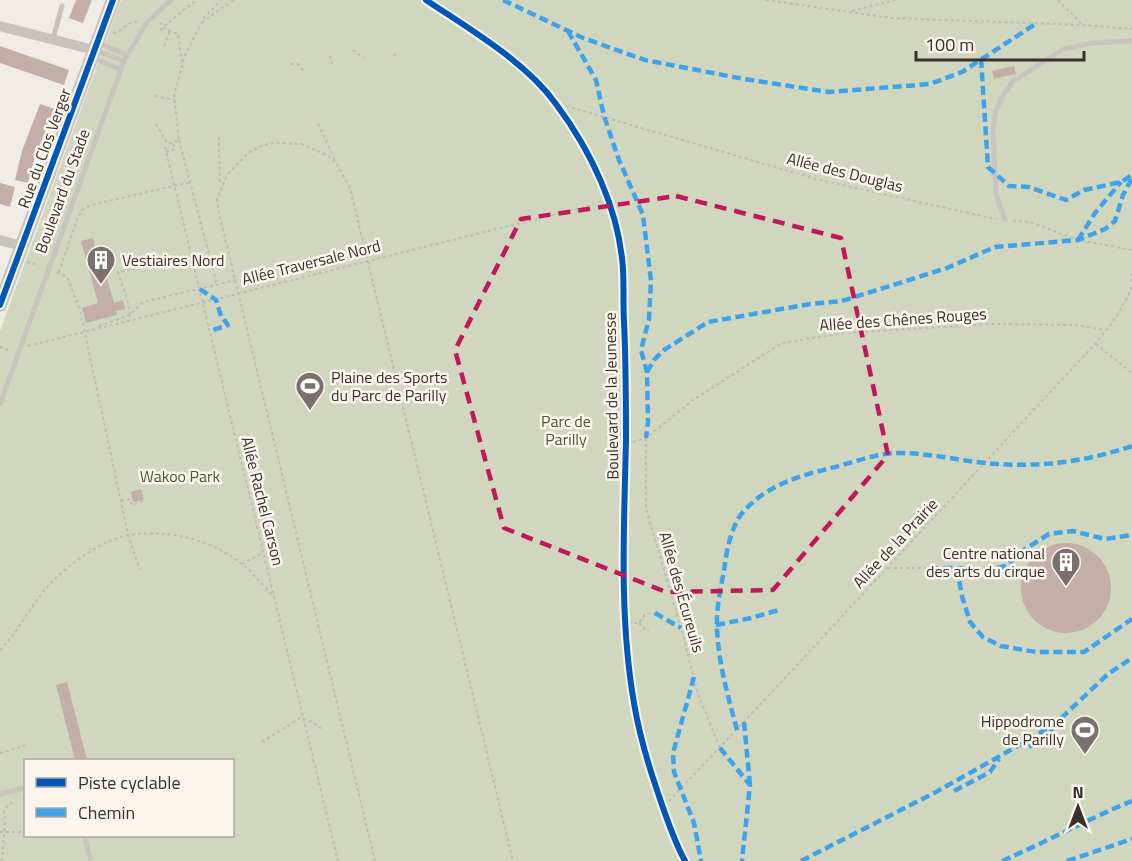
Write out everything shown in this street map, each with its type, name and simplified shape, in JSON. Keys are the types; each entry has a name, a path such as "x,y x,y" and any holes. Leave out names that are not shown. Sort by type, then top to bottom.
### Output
{"street":[{"name":"Rue du Clos Verger","path":"0,305 113,0"},
{"path":"0,26 52,40 96,45"},
{"path":"0,240 22,246"}],"lane":[{"name":"Boulevard du Stade","path":"0,404 120,69 146,24 171,0"},
{"name":"Boulevard de la Jeunesse","path":"426,0 514,62 535,80 555,102 581,142 598,174 607,199 623,268 627,386 626,623 628,660 638,724 662,807 685,861"},
{"path":"52,40 62,6"},
{"path":"1005,220 996,195 993,130 996,111 1013,81 1064,49 1091,43 1132,41"},
{"path":"96,45 125,58"},
{"path":"96,45 120,69"},
{"path":"0,794 24,788"},
{"path":"84,837 91,861"}],"path":[{"path":"160,30 197,0"},
{"path":"217,285 179,140 174,95 185,55 207,14 221,0"},
{"path":"200,25 235,0"},
{"path":"766,0 891,18 1132,28"},
{"path":"850,12 895,0"},
{"path":"1058,0 1083,25"},
{"path":"155,14 164,27 178,34 183,66"},
{"path":"96,45 131,22 146,24"},
{"path":"164,46 170,31"},
{"path":"353,50 364,58"},
{"path":"330,56 332,64"},
{"path":"291,64 298,64 304,71"},
{"path":"155,96 175,100"},
{"path":"156,123 167,143 179,140"},
{"path":"318,124 350,188 513,861"},
{"path":"219,137 220,188 217,199 219,213 375,861"},
{"path":"166,152 175,149 173,143"},
{"path":"220,188 232,169 248,153 261,146 274,143 301,144 315,148 336,163"},
{"path":"140,570 128,535 80,310 67,277 58,272 83,209 91,205 191,182"},
{"path":"130,315 128,298 118,272 138,268 149,259"},
{"path":"25,261 39,265"},
{"path":"1132,273 1132,282"},
{"path":"85,330 130,315 143,302 236,280"},
{"path":"1096,344 1132,373"},
{"path":"0,347 8,350"},
{"path":"121,501 130,499 132,505 144,501"},
{"path":"0,650 14,636 42,594 64,571 88,553 128,535 175,536 219,549 242,564 275,598"},
{"path":"242,564 264,553"},
{"path":"888,568 930,568"},
{"path":"261,584 270,578"},
{"path":"639,623 645,614 655,613"},
{"path":"626,623 639,623 645,630 649,630"},
{"path":"262,742 300,718 322,729"},
{"path":"341,744 346,743"},
{"path":"0,753 27,745"},
{"path":"2,861 4,810 24,789"},
{"path":"0,832 24,832"}],"highlighted area":[{"path":"676,196 841,238 888,455 773,590 666,592 504,528 455,350 521,219"}],"green space":[{"name":"Parc de Parilly","path":"121,0 1132,0 1132,861 0,861 0,331"}],"building":[{"path":"76,0 92,0 83,23 69,18"},
{"path":"0,46 69,70 64,85 0,63"},
{"path":"1014,66 1016,74 994,79 992,71"},
{"path":"40,104 55,109 35,156 28,183 15,180 22,151"},
{"path":"0,183 15,187 10,207 0,204"},
{"name":"Vestiaires Nord","path":"93,238 97,257 101,256 114,303 123,300 125,309 116,311 117,315 86,323 82,308 98,303 81,241"},
{"path":"141,489 144,500 133,502 131,492"},
{"name":"Centre national des arts du cirque","path":"1066,543 1083,547 1098,556 1107,571 1111,588 1107,605 1098,620 1083,629 1066,633 1049,629 1034,620 1025,605 1021,588 1025,571 1034,556 1049,547"},
{"path":"67,682 87,759 75,759 56,685"}],"marked path":[{"path":"503,0 583,38 645,60 829,92 930,84 962,72 1037,23"},
{"path":"568,31 596,80 604,116 619,160 643,215 651,281 649,319 641,350 647,372 646,438"},
{"path":"981,59 988,167 1009,186 1029,187 1066,200 1084,190 1121,182 1132,175"},
{"path":"647,372 664,350 708,322 810,304 842,301 947,268 995,247 1078,240 1105,229 1115,221 1123,195 1132,178"},
{"path":"1078,240 1095,213 1121,182"},
{"path":"200,289 216,300 221,316 228,325 210,331"},
{"path":"737,730 721,666 717,611 727,551 733,530 743,512 762,495 783,483 807,475 890,453 923,454 997,464 1031,465 1083,459 1132,446"},
{"path":"957,568 986,570 1006,566 1025,549 1049,534 1073,531 1105,539 1132,535"},
{"path":"930,568 957,568 970,622 983,637 1001,646 1036,652 1084,652 1132,619"},
{"path":"716,625 779,610"},
{"path":"655,613 681,628"},
{"path":"801,861 936,792 1032,738 1057,722 1108,674 1132,658"},
{"path":"694,677 673,753 674,772 694,823 701,861"},
{"path":"744,722 750,785"},
{"path":"1029,747 1047,737 1055,724"},
{"path":"720,748 750,785 742,861"},
{"path":"954,791 990,772 999,759"},
{"path":"1002,861 1132,801"},
{"path":"1067,861 1132,839"}],"cycle path":[{"path":"0,305 113,0"},
{"path":"426,0 496,47 543,88 569,122 592,161 616,225 623,276 626,367 624,605 629,671 636,714 647,758 670,826 685,861"}],"place":[{"name":"Vestiaires Nord","path":"101,286"},
{"name":"Plaine des Sports du Parc de Parilly","path":"310,412"},
{"name":"Centre national des arts du cirque","path":"1066,588"},
{"name":"Hippodrome de Parilly","path":"1085,756"}],"park label":[{"name":"Wakoo Park","path":"180,476"}]}
